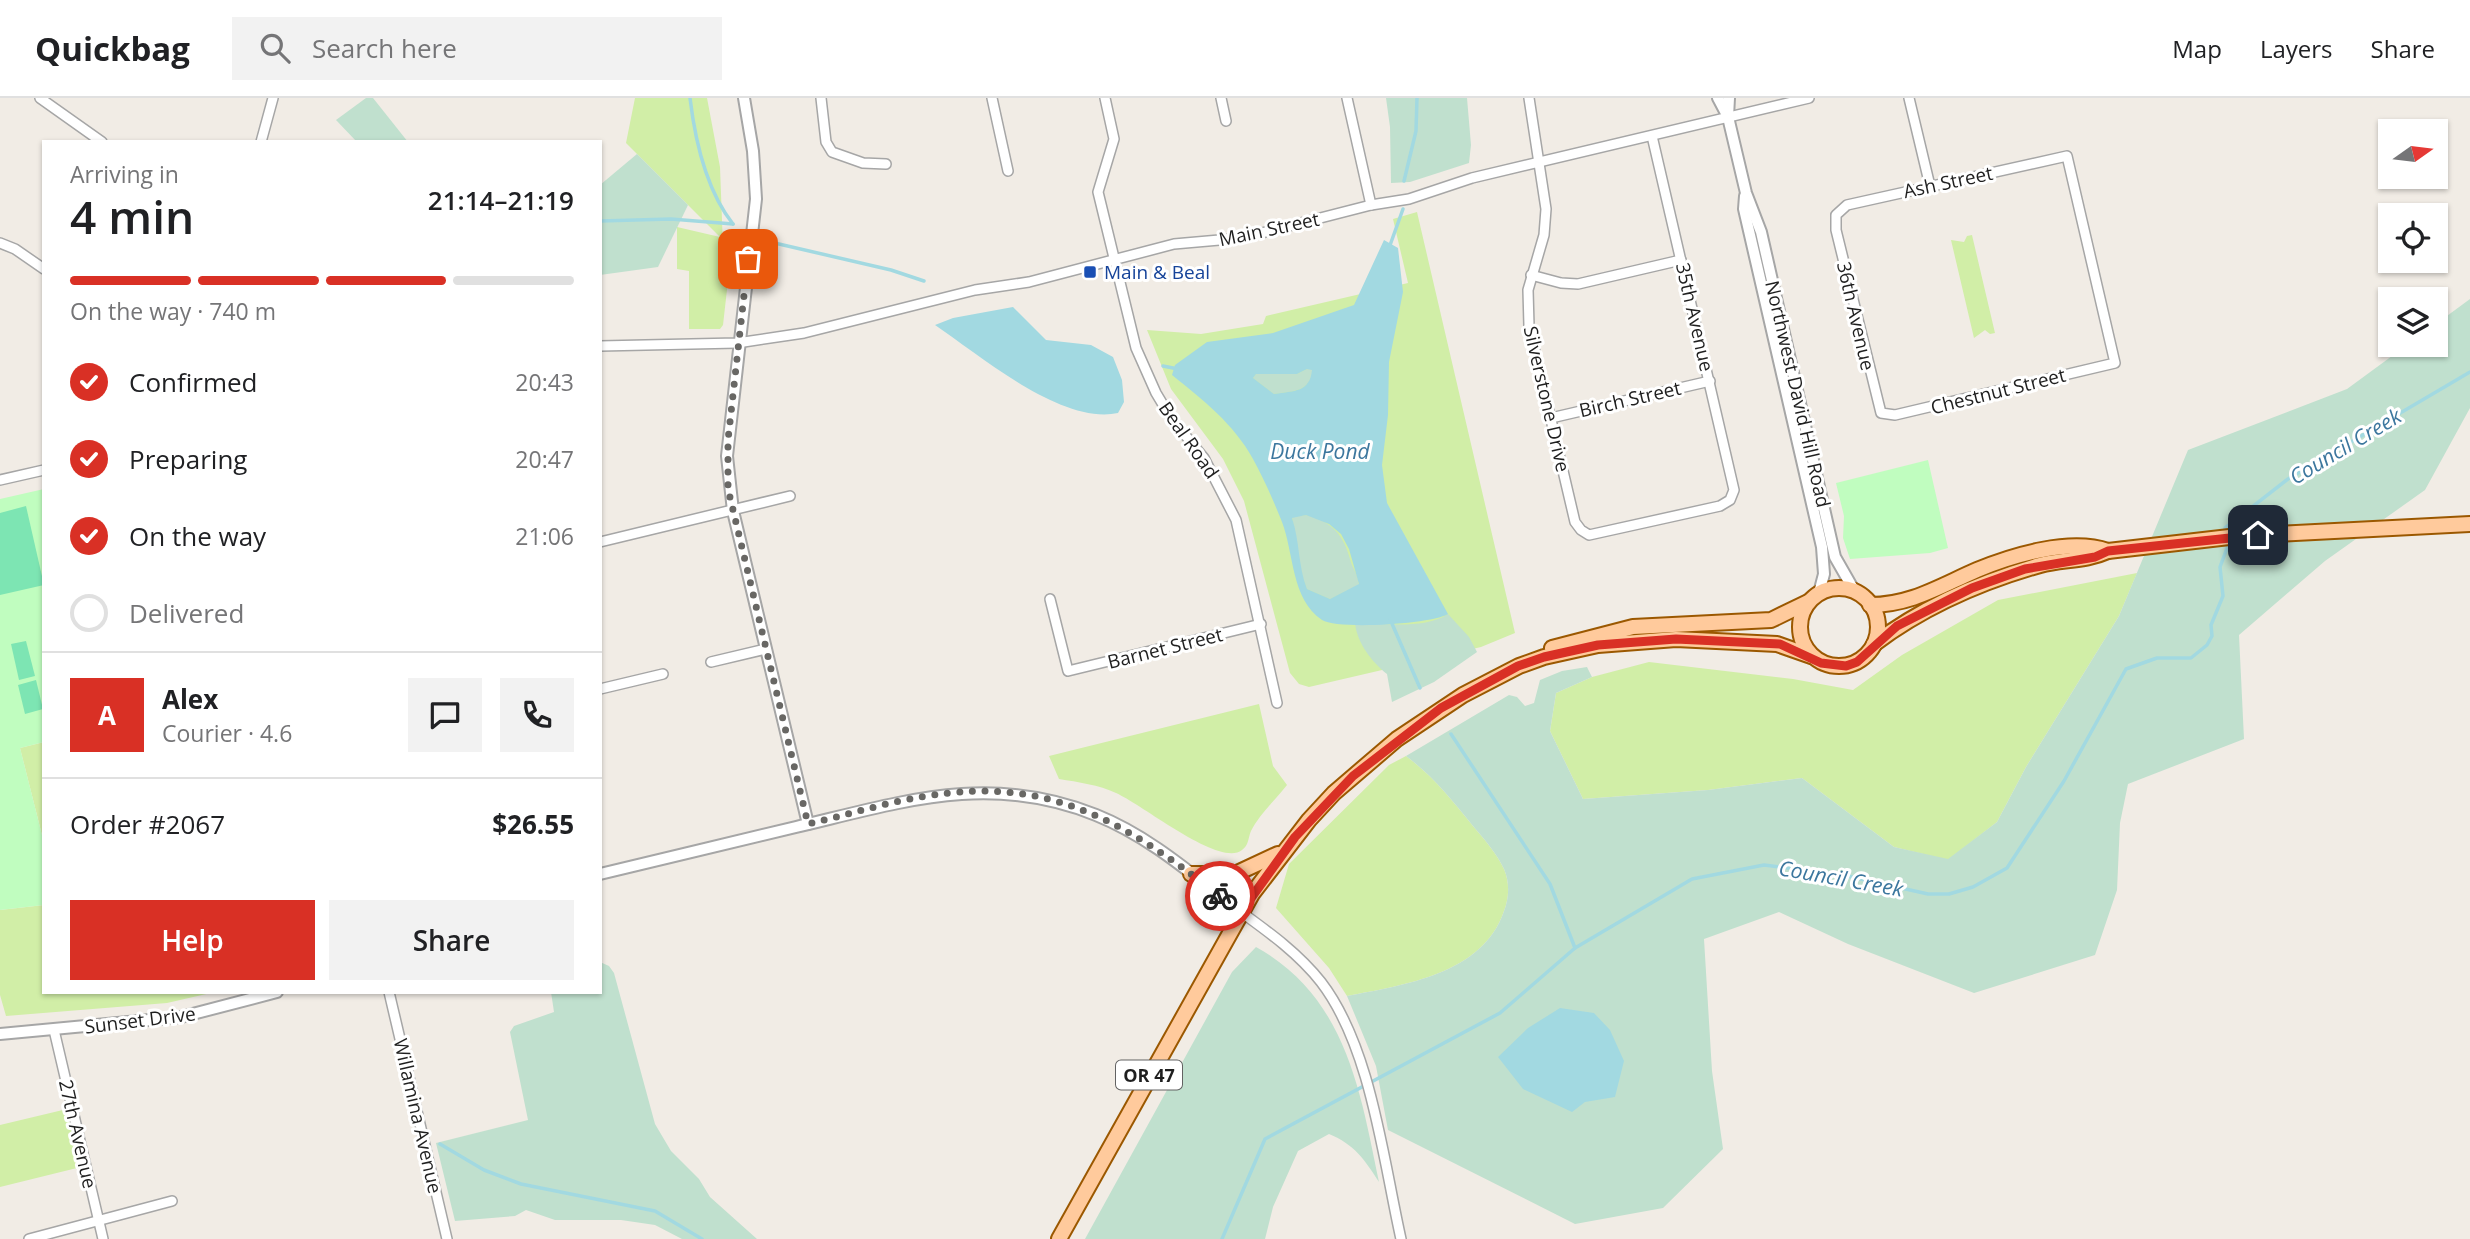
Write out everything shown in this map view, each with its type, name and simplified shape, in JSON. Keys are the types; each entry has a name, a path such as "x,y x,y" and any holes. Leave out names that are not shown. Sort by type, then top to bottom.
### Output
{"main road":[{"path":"1814,598 1802,612 1800,635 1811,656 1833,666 1846,666 1857,662 1897,626 1972,588 2025,569 2095,557 2108,551 2287,533 2470,524"},
{"path":"1871,605 1894,605 1912,600 1979,569 2051,550 2094,546 2108,551"},
{"path":"1544,657 1552,648 1633,627 1771,620 1831,589 1855,592 1871,605 1878,624 1874,644"},
{"name":"OR 47","path":"1059,1239 1241,912 1282,852 1334,793 1397,739 1463,695 1544,657 1598,645 1676,639 1780,644 1811,656"},
{"path":"1191,874 1235,874 1282,852"}],"street":[{"path":"40,98 99,140"},
{"path":"262,140 273,98"},
{"path":"744,98 753,151 756,199 737,343 727,456 733,511 808,824"},
{"path":"821,98 827,142 832,152 863,163 886,164"},
{"path":"992,98 1008,171"},
{"name":"Beal Road","path":"1105,98 1114,139 1098,192 1136,348 1156,393 1171,418 1204,458 1236,520 1277,703"},
{"path":"1221,98 1226,121"},
{"path":"1347,98 1371,205"},
{"name":"Silverstone Drive","path":"1529,98 1545,222 1531,275 1529,326 1575,522 1583,533"},
{"name":"Northwest David Hill Road","path":"1718,98 1728,117 1745,193 1761,232 1835,557 1855,592"},
{"name":"Northwest David Hill Road","path":"1728,117 1729,98"},
{"name":"Main Street","path":"602,346 737,343 804,333 975,290 1028,282 1174,244 1242,238 1371,205 1409,199 1472,178 1809,98"},
{"path":"1909,98 1930,186"},
{"name":"35th Avenue","path":"1583,533 1596,535 1720,506 1731,498 1734,486 1652,136"},
{"name":"Ash Street","path":"1835,218 1847,205 2067,156 2115,363"},
{"name":"Northwest David Hill Road","path":"1745,193 1744,209 1822,547 1824,574 1814,598"},
{"name":"36th Avenue","path":"1835,218 1858,327 1881,413"},
{"path":"0,243 15,249 42,269"},
{"path":"1531,275 1561,284 1578,284 1681,260"},
{"name":"Chestnut Street","path":"1881,413 1895,415 2115,363"},
{"name":"Birch Street","path":"1551,418 1710,381"},
{"path":"0,480 42,470"},
{"path":"602,542 790,496"},
{"name":"Barnet Street","path":"1050,599 1068,671 1261,624"},
{"path":"711,662 766,649"},
{"path":"602,689 663,674"},
{"path":"602,874 930,795 976,792 1019,794 1079,808 1119,825 1142,837 1291,950 1321,982 1342,1014 1363,1067 1401,1239"},
{"name":"Sunset Drive","path":"0,1034 181,1017 269,994"},
{"name":"Willamina Avenue","path":"389,994 447,1239"},
{"name":"27th Avenue","path":"54,1030 103,1239"},
{"path":"29,1239 172,1201"}],"green space":[{"path":"366,98 373,98 406,140 355,140 336,120"},
{"path":"635,98 707,98 720,167 723,247 729,272 723,325 720,329 689,329 689,271 677,269 677,227 720,237 626,143"},
{"path":"1386,98 1467,98 1471,145 1469,163 1410,182 1391,183 1390,127"},
{"path":"637,154 688,205 658,267 602,275 602,183"},
{"path":"1417,212 1515,633 1481,647 1309,687 1299,684 1290,673 1244,501 1223,459 1171,389 1147,330 1201,334 1263,324 1266,316 1408,283 1393,219"},
{"path":"1972,235 1995,333 1990,334 1985,330 1974,338 1951,240 1964,242 1967,236"},
{"path":"2470,299 2470,408 2425,490 2325,561 2239,635 2244,739 2128,784 2120,823 2117,890 2095,955 1974,993 1848,944 1779,912 1704,939 1712,1071 1723,1149 1663,1208 1575,1224 1388,1130 1376,1066 1347,996 1416,981 1460,963 1479,949 1494,932 1504,911 1508,890 1504,869 1490,847 1442,789 1406,756 1509,695 1517,697 1525,706 1534,703 1540,680 1562,671 1587,667 1592,677 1556,693 1550,731 1583,799 1708,790 1802,778 1894,847 1948,859 1997,822 2026,767 2119,616 2188,450 2347,389 2391,357 2448,357 2448,315"},
{"path":"1313,369 1305,386 1288,392 1274,394 1253,378 1256,374 1297,374"},
{"path":"1928,460 1948,548 1930,553 1850,559 1843,538 1844,516 1836,483"},
{"path":"42,489 42,742 20,748 42,835 42,905 0,910 0,499"},
{"path":"26,506 42,585 0,595 0,513"},
{"path":"1306,515 1330,525 1340,536 1359,585 1330,599 1307,589 1292,517"},
{"path":"2137,573 2119,616 2026,767 1997,822 1948,860 1894,847 1802,778 1708,790 1583,799 1550,731 1556,693 1592,677 1649,662 1793,679 1853,690 1902,655 1998,600"},
{"path":"1448,614 1469,637 1477,652 1434,682 1392,702 1387,674 1366,652 1355,623 1415,624"},
{"path":"26,641 35,676 19,680 11,644"},
{"path":"36,680 42,709 25,714 18,685"},
{"path":"1259,704 1273,766 1287,785 1254,825 1244,848 1231,853 1200,843 1116,793 1059,779 1049,756"},
{"path":"42,742 42,835 20,748"},
{"path":"1406,756 1442,789 1494,852 1506,874 1507,901 1494,932 1479,949 1460,963 1416,981 1347,996 1329,968 1276,908 1289,864 1389,765"},
{"path":"42,905 42,994 206,994 167,1003 6,1016 0,995 0,910"},
{"path":"1256,947 1286,968 1311,992 1329,1019 1355,1080 1379,1182 1358,1154 1329,1134 1298,1151 1273,1207 1265,1239 1085,1239 1232,972"},
{"path":"602,963 609,966 614,973 655,1124 671,1151 699,1179 710,1197 757,1239 682,1239 655,1225 621,1220 555,1220 526,1210 515,1216 455,1221 436,1143 528,1120 510,1032 514,1026 554,1012 551,994 602,994"},
{"path":"67,1109 81,1167 0,1187 0,1125"}],"water":[{"name":"Duck Pond","path":"1384,240 1398,248 1403,292 1389,362 1388,415 1382,465 1387,503 1448,614 1439,618 1405,623 1346,625 1322,620 1312,611 1299,588 1282,522 1253,459 1227,424 1172,375 1175,365 1207,342 1273,333 1354,305","holes":["1307,369 1312,370 1308,383 1300,389 1288,392 1274,394 1253,378 1256,374 1297,374","1306,515 1329,524 1341,534 1349,549 1359,584 1330,599 1307,589 1304,580 1292,518"]},
{"path":"1013,307 1046,340 1091,345 1113,357 1122,380 1124,402 1118,413 1096,414 1072,409 1047,399 998,370 935,325 953,318"},
{"path":"1560,1008 1594,1013 1610,1030 1624,1061 1615,1097 1585,1102 1572,1112 1523,1089 1498,1057 1528,1028"}],"waterway":[{"path":"690,98 703,164 716,196 733,224"},
{"path":"1404,181 1416,131 1417,98"},
{"path":"1389,248 1403,209"},
{"path":"602,221 671,219 733,224"},
{"path":"766,241 891,270 924,281"},
{"path":"1163,366 1178,369"},
{"name":"Council Creek","path":"2225,528 2288,479 2470,372"},
{"name":"Council Creek","path":"1222,1239 1265,1139 1500,1013 1575,948 1692,879 1764,865 1843,875 1928,894 1949,894 1973,887 2007,868 2064,781 2126,669 2157,658 2191,658 2207,645 2212,636 2211,625 2223,596 2220,567 2227,548"},
{"path":"1390,619 1420,688"},
{"path":"1451,734 1550,884 1575,948"},
{"path":"440,1144 484,1170 521,1184 655,1211 702,1239"}],"way so far":[{"path":"748,259 728,440 728,489 808,824 930,795 976,792 1019,794 1079,808 1119,825 1142,837 1220,896"}],"place":[{"name":"Main & Beal","path":"1090,272"}],"route":[{"path":"1220,896 1241,912 1282,852 1334,793 1378,754 1422,721 1463,695 1518,666 1544,657 1598,645 1676,639 1780,644 1811,656 1821,663 1846,666 1857,662 1897,626 2004,575 2046,564 2095,557 2108,551 2258,535"}]}
